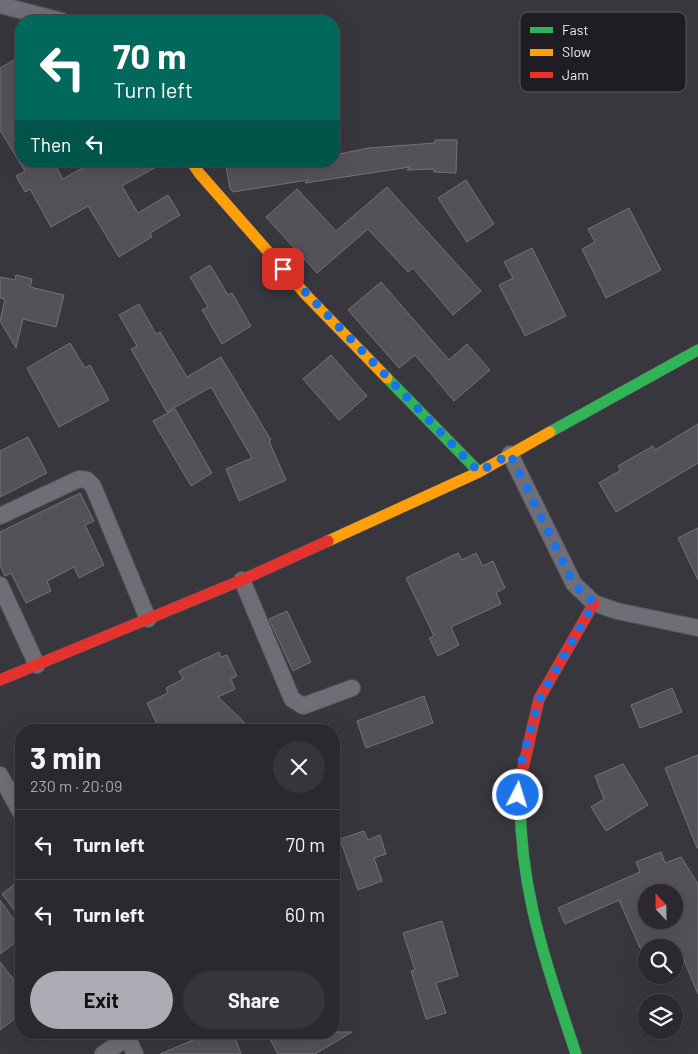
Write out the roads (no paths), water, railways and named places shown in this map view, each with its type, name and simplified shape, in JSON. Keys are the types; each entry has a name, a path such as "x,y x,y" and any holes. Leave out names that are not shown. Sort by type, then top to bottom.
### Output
{"street":[{"path":"0,5 39,15"},
{"path":"194,167 307,296 479,472"},
{"path":"0,680 242,580 479,472 698,350"},
{"path":"510,454 574,584 594,603 616,611 698,628"},
{"path":"0,516 79,479 87,480 93,486 148,619"},
{"path":"242,580 292,700 303,706 352,688"},
{"path":"0,585 37,665"},
{"path":"576,1054 540,947 525,877 517,813 522,760 539,700 594,603"},
{"path":"0,775 15,802"},
{"path":"103,1054 121,1039"},
{"path":"128,1039 135,1054"}]}
